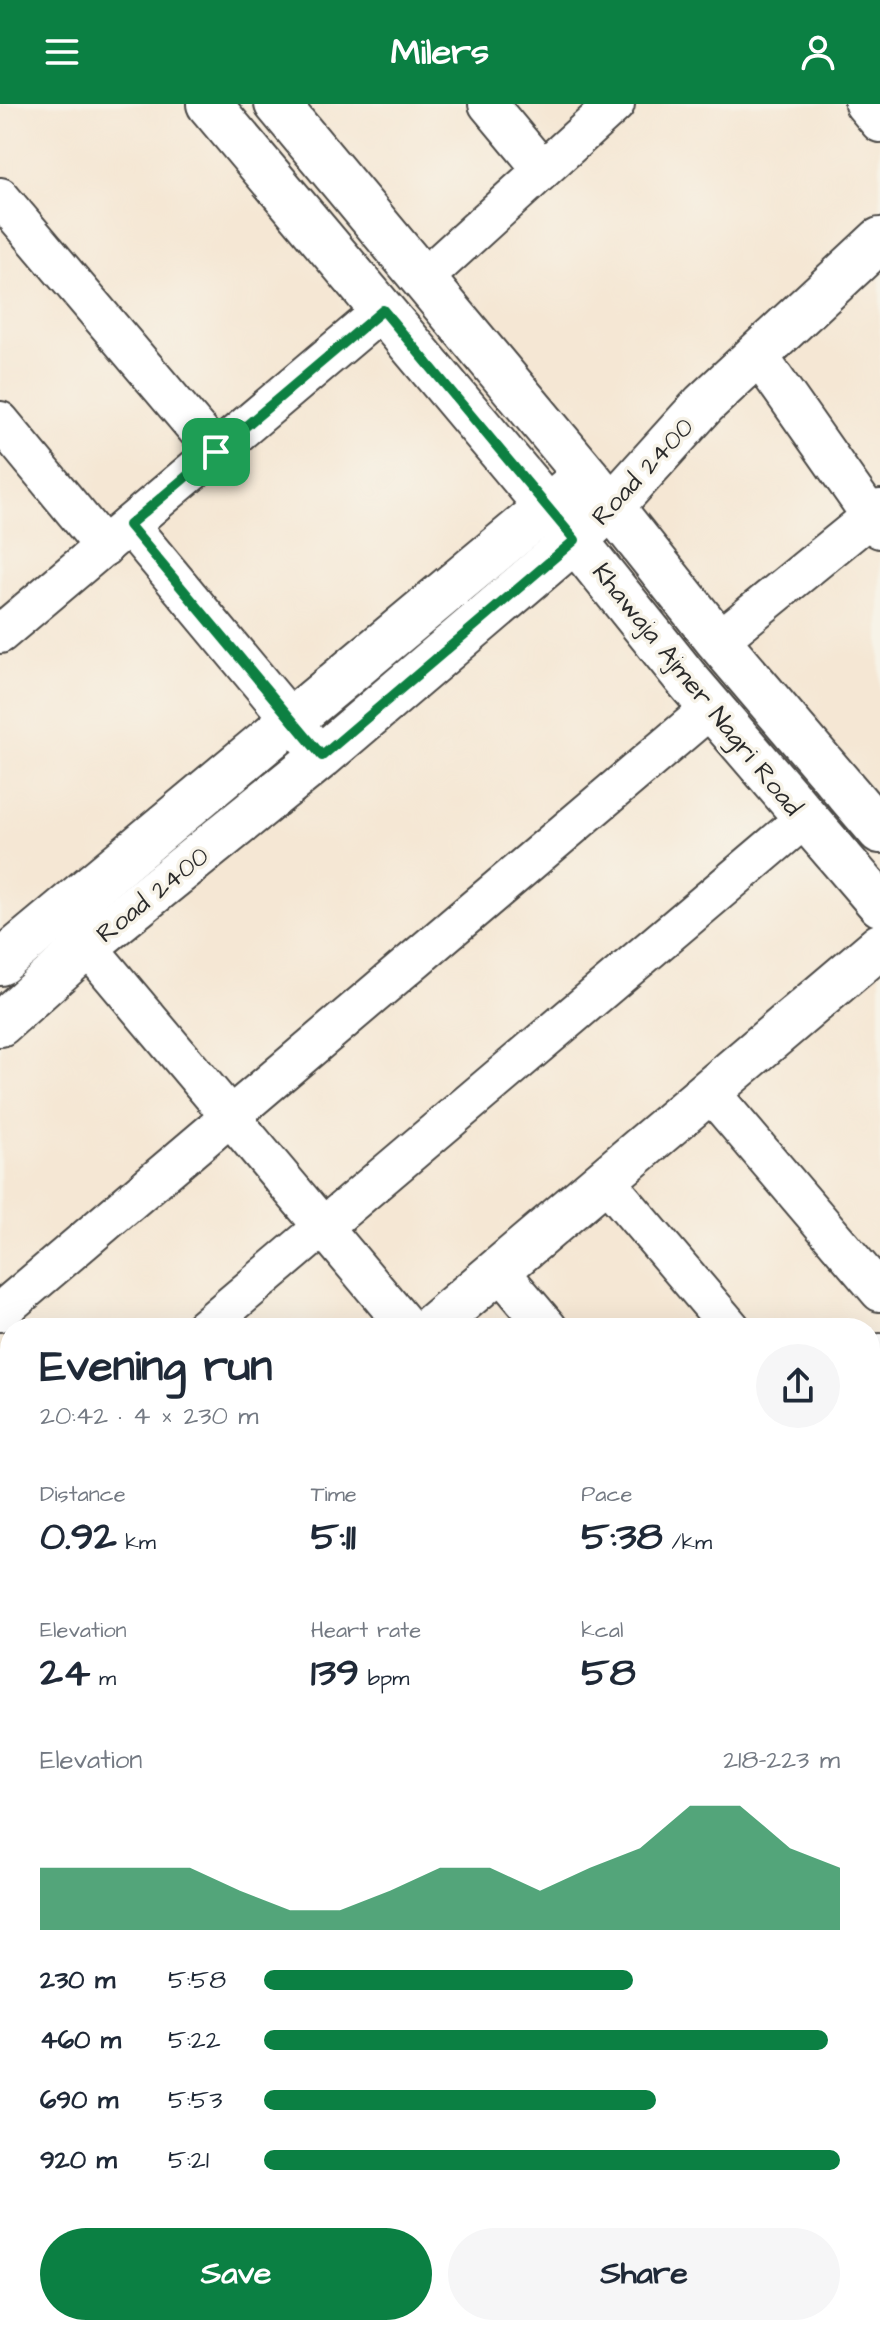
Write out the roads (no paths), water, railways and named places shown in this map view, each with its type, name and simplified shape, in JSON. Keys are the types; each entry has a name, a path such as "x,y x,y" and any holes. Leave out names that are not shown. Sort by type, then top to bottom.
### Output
{"main road":[{"name":"Khawaja Ajmer Nagri Road","path":"209,104 562,524 804,819 880,904"},
{"name":"Khawaja Ajmer Nagri Road","path":"277,104 599,491 718,641 880,831"},
{"name":"Road 2400","path":"0,1024 87,946 322,756 562,524 704,404 880,240"},
{"name":"Road 2400","path":"0,963 293,721 562,524"},
{"path":"442,1318 880,946"}],"street":[{"path":"488,104 542,169"},
{"path":"424,278 615,104"},
{"path":"864,104 880,123"},
{"path":"0,197 216,452"},
{"path":"1,632 383,310"},
{"path":"718,641 877,518 757,354"},
{"path":"0,421 116,536 293,721 322,756"},
{"path":"0,1312 711,708"},
{"path":"216,1318 804,819"},
{"path":"87,946 400,1318"},
{"path":"710,1092 880,1292"},
{"path":"605,1180 722,1318"},
{"path":"499,1270 540,1318"}]}
